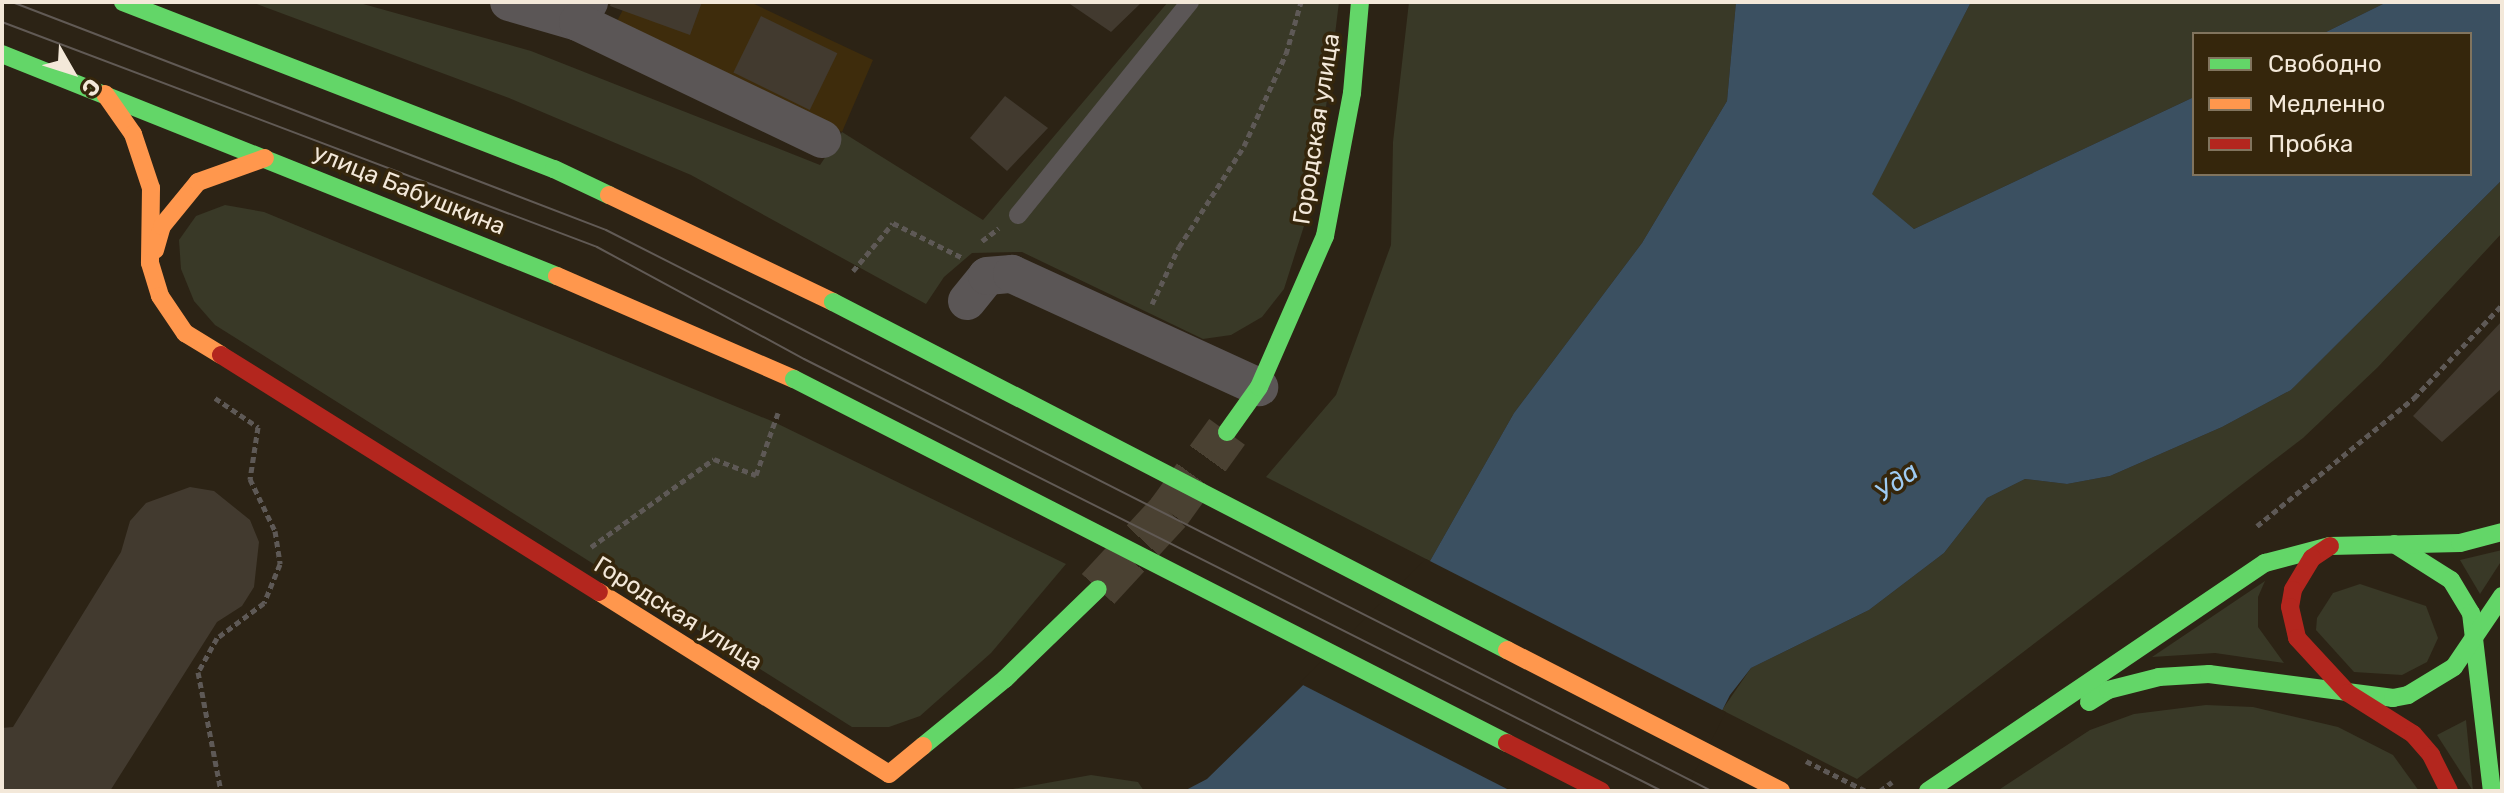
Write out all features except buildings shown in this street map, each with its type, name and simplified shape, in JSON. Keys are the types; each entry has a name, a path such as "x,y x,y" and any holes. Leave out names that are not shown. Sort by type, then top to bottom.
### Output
{"main road":[{"path":"123,2 554,169 833,302 1781,791"},
{"name":"Городская улица","path":"1227,432 1259,387 1325,236 1352,93 1360,2"},
{"name":"улица Бабушкина","path":"2,54 511,256 794,379 1601,791"},
{"path":"105,94 133,134 151,188 150,263"},
{"path":"150,263 162,226 180,199 198,182 265,158"},
{"name":"Городская улица","path":"150,263 171,317 203,347 562,570 879,783 1005,679 1098,589"},
{"path":"1928,791 2265,563 2330,546 2460,543 2502,532"},
{"path":"2394,544 2451,580 2471,613 2492,791"},
{"path":"2330,546 2301,574 2290,607 2297,638 2348,693 2413,734 2431,755 2449,791"},
{"path":"1958,791 2108,690 2159,677 2209,674 2393,698 2424,689 2454,667 2502,596"}],"street":[{"path":"509,2 584,12 822,139"},
{"path":"967,301 987,276 1012,274 1259,387"}],"lane":[{"path":"1018,215 1190,2"}],"path":[{"path":"1142,332 1179,247 1244,146 1286,54 1301,2"},
{"path":"844,282 893,223 964,258 1018,215"},
{"path":"210,395 258,427 250,479 275,531 280,564 264,603 217,638 198,672 221,791"},
{"path":"562,570 714,459 756,475 780,409"}],"shaded area":[{"path":"627,2 750,2 873,60 842,132 615,25"}],"green space":[{"path":"251,2 356,2 531,51 820,165 842,132 983,220 1168,2 1339,2 1316,188 1284,289 1262,317 1231,335 1203,339 1022,252 972,253 944,277 926,304 691,175 509,98"},
{"path":"1409,2 1736,2 1727,101 1642,243 1514,413 1430,561 1266,477 1336,395 1391,245 1393,142"},
{"path":"1971,2 2387,2 2326,32 2192,32 2192,98 1914,229 1871,194"},
{"path":"2502,180 2502,233 2378,367 2303,438 1857,779 1722,710 1751,668 1869,610 1944,553 1987,498 2025,479 2067,484 2110,476 2222,427 2291,390"},
{"path":"225,205 264,212 774,422 1066,564 991,653 920,716 889,727 852,727 215,325 194,301 181,269 179,240 196,216"},
{"path":"2502,550 2502,560 2480,594 2460,560"},
{"path":"2265,581 2258,597 2258,627 2284,663 2215,653 2152,657"},
{"path":"2360,584 2426,606 2438,638 2427,662 2402,675 2354,672 2316,630 2317,618 2333,593"},
{"path":"2206,705 2253,707 2338,727 2393,755 2419,791 1997,791 2090,730 2134,714"},
{"path":"2466,720 2473,791 2437,735"},
{"path":"1091,775 1138,782 1144,791 1002,791"}],"water":[{"name":"Уда","path":"1736,2 1971,2 1872,194 1914,229 2192,98 2192,176 2472,176 2472,32 2326,32 2387,2 2502,2 2502,180 2291,390 2222,427 2110,476 2067,484 2025,479 1987,498 1944,553 1869,610 1751,668 1730,695 1681,791 1184,791 1207,779 1430,561 1514,413 1642,243 1727,101"}],"pier":[{"path":"1426,559 1726,712 1685,791 1511,791 1299,683"}],"tunnel":[{"path":"1098,589 1169,512 1227,432"}],"tram line":[{"path":"12,2 606,230 1712,791"},
{"path":"2,22 597,247 804,359 1662,791"}],"traffic: fast":[{"path":"123,2 554,169 609,195"},
{"path":"1227,432 1259,387 1325,236 1352,93 1360,2"},
{"path":"2,54 557,276"},
{"path":"833,302 1507,650"},
{"path":"794,379 1507,743"},
{"path":"1928,791 2265,563 2330,546 2460,543 2502,532"},
{"path":"2394,544 2451,580 2471,613 2492,791"},
{"path":"923,746 1005,679 1098,589"},
{"path":"2089,702 2108,690 2159,677 2209,674 2393,698 2408,695 2454,667 2502,596"}],"traffic: slow":[{"path":"105,94 133,134 151,188 150,263 160,296 185,333 221,355"},
{"path":"155,250 162,226 198,182 265,158"},
{"path":"609,195 833,302"},
{"path":"557,276 794,379"},
{"path":"599,592 889,774 923,746"},
{"path":"1507,650 1781,791"}],"traffic: jam":[{"path":"221,355 599,592"},
{"path":"2330,546 2312,558 2293,590 2290,607 2297,638 2348,693 2413,734 2431,755 2449,791"},
{"path":"1507,743 1601,791"}]}
